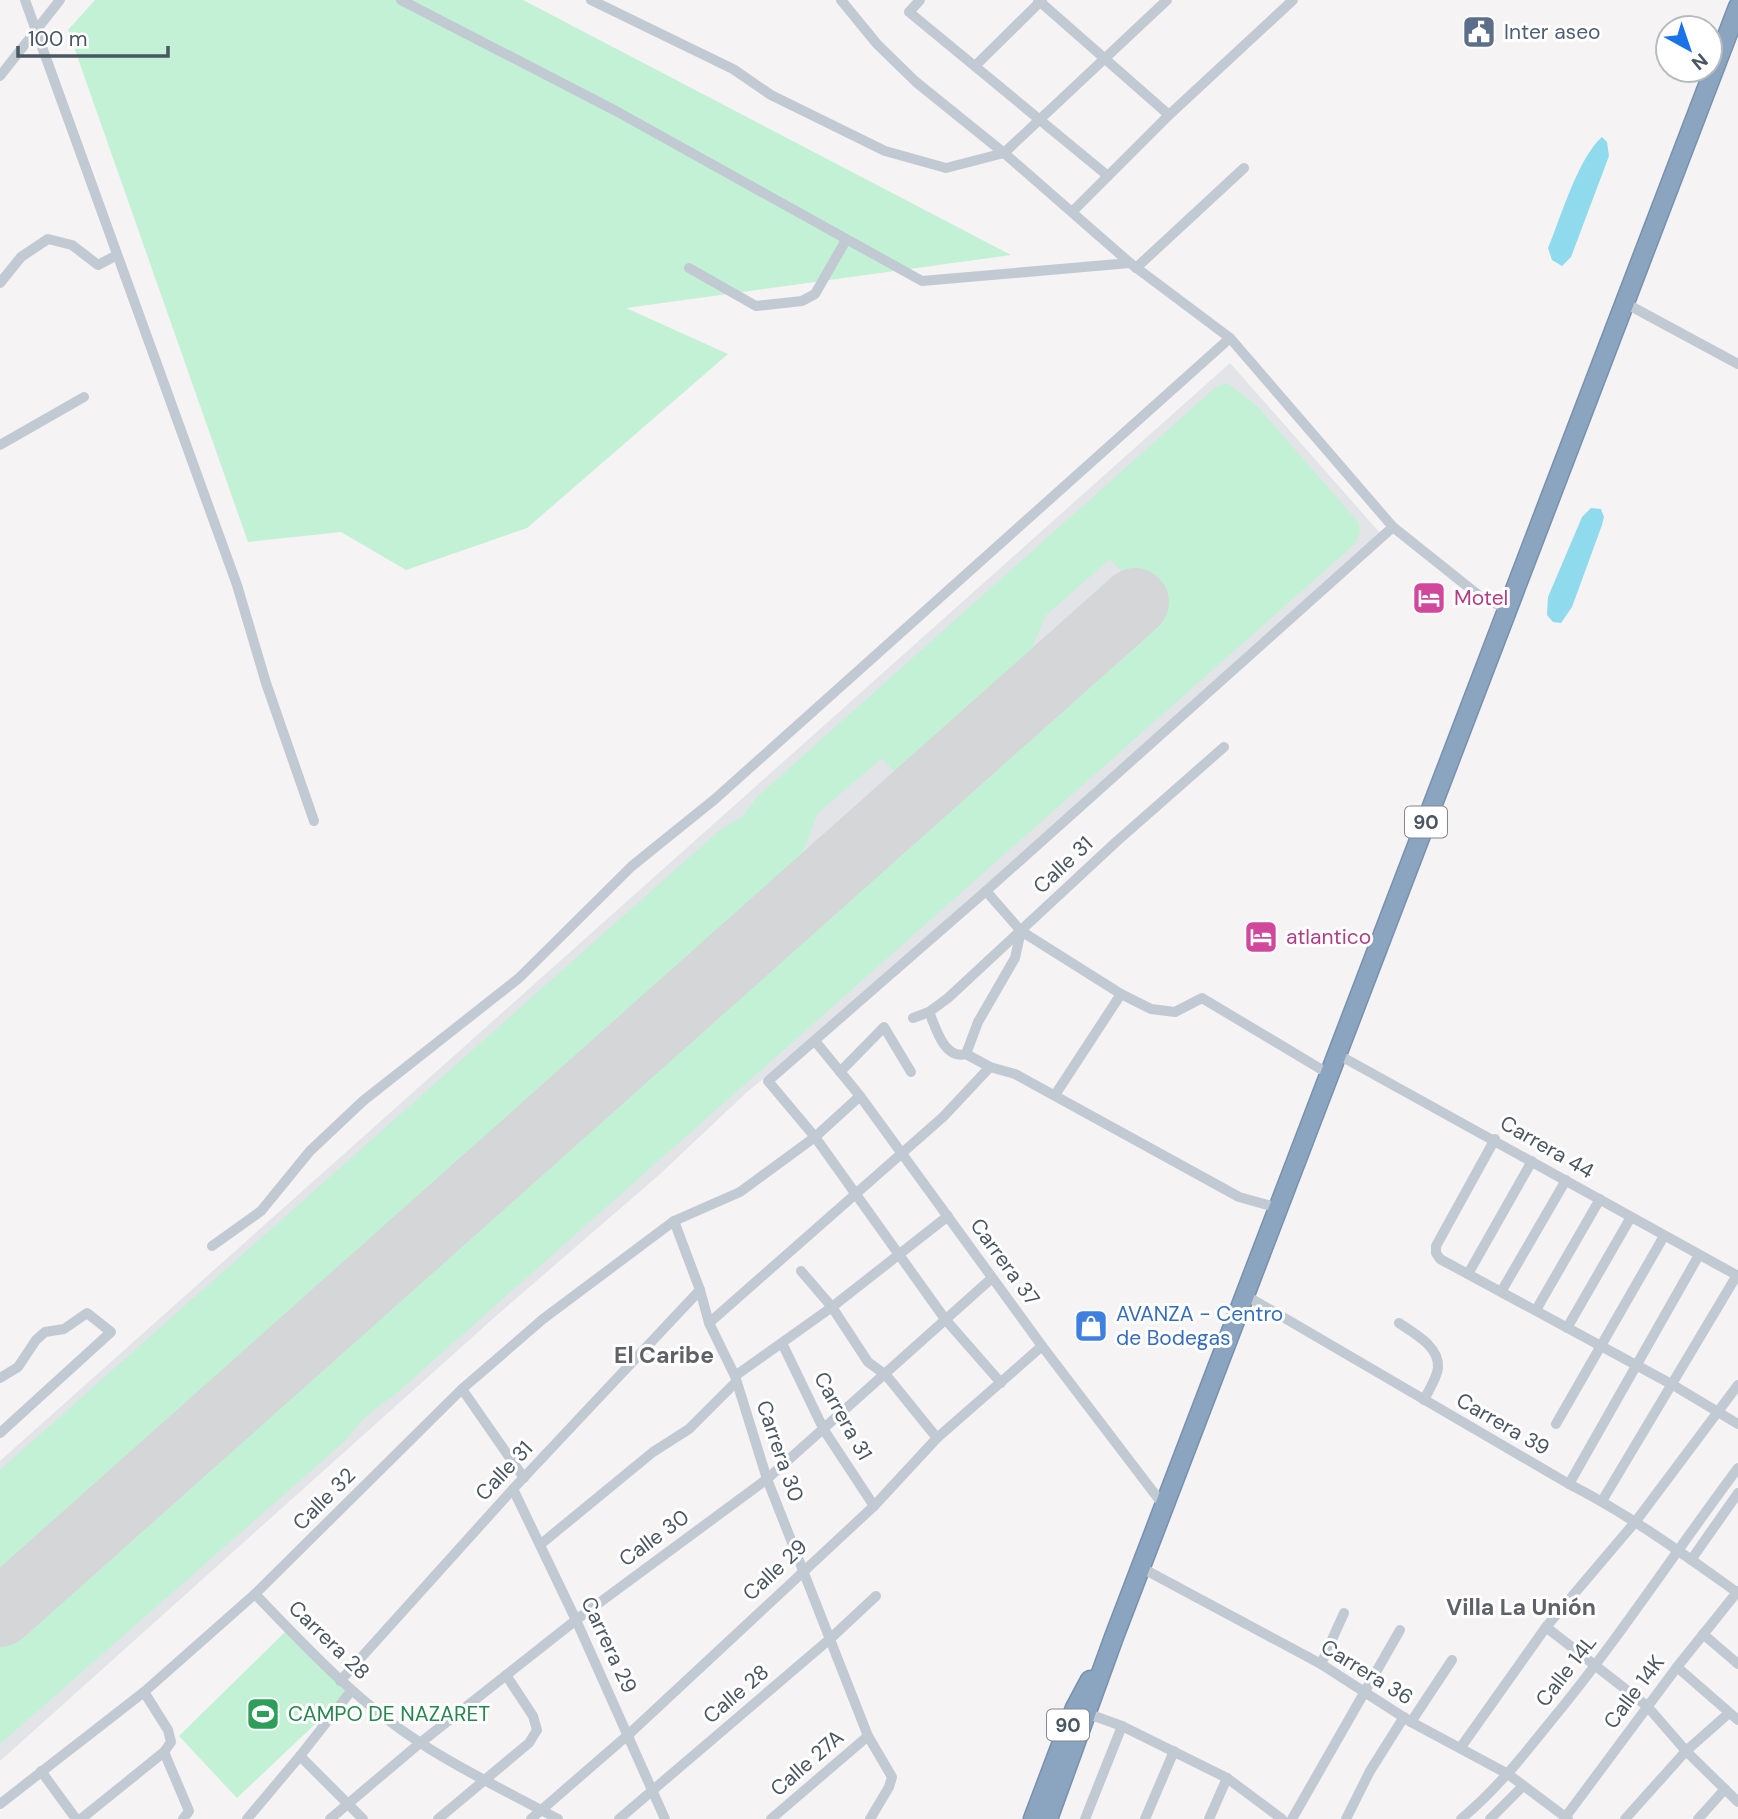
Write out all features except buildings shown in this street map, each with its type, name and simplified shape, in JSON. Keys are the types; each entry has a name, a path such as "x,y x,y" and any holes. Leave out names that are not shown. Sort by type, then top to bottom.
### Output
{"highway":[{"name":"90","path":"1033,1819 1114,1637 1738,7"},
{"name":"90","path":"1048,1819 1081,1711"}],"street":[{"path":"26,0 237,585 265,683 314,821"},
{"path":"0,76 60,0"},
{"path":"401,0 616,111 922,281 1133,265 1244,168"},
{"path":"591,0 733,69 771,95 885,151 946,168 1004,153 1167,0"},
{"path":"841,0 877,44 916,82 1004,153 1133,265 1230,338 1393,527 1482,598 1508,609"},
{"path":"920,0 909,12 1108,176"},
{"path":"1072,212 1170,115 1293,0"},
{"path":"975,66 1040,1 1170,115"},
{"path":"0,283 22,257 48,239 72,245 98,265 117,255"},
{"path":"689,268 756,306 802,301 815,295 846,240"},
{"path":"1625,303 1738,364"},
{"path":"212,1246 261,1210 310,1151 363,1101 519,978 632,866 725,790 1230,338"},
{"path":"0,445 84,397"},
{"path":"1001,1383 945,1319 816,1137 768,1081 986,891 1393,527"},
{"name":"Calle 31","path":"913,1018 929,1013 1224,747"},
{"path":"986,891 1021,931 1121,994 1151,1009 1175,1012 1202,999 1329,1074"},
{"path":"966,1054 978,1022 1015,958 1021,931"},
{"path":"1055,1095 1121,994"},
{"path":"929,1013 945,1046 953,1054 966,1054 990,1067 1016,1074 1239,1197 1278,1208"},
{"path":"840,1072 884,1027 911,1072"},
{"name":"Carrera 37","path":"815,1041 860,1096 1042,1346 1164,1506"},
{"name":"Carrera 44","path":"1337,1054 1737,1275"},
{"path":"709,1323 943,1117 990,1067"},
{"name":"Calle 32","path":"0,1804 144,1692 255,1594 462,1390 543,1319 674,1221 740,1192 816,1137 860,1096"},
{"path":"1495,1139 1436,1246 1440,1259 1637,1365 1738,1424"},
{"path":"1468,1274 1532,1161"},
{"path":"1502,1292 1566,1180"},
{"path":"1536,1310 1600,1199"},
{"path":"541,1544 653,1452 689,1429 735,1379 948,1216"},
{"path":"1567,1328 1631,1217"},
{"name":"Carrera 30","path":"674,1221 700,1290 709,1323 735,1379 767,1479 869,1736 892,1777 870,1819"},
{"path":"1556,1424 1664,1236"},
{"path":"1569,1484 1699,1255"},
{"path":"801,1271 832,1307 868,1362 886,1375 937,1438"},
{"path":"1602,1501 1737,1275"},
{"name":"Calle 30","path":"330,1819 420,1743 576,1620 767,1479 992,1278"},
{"name":"Calle 31","path":"340,1681 513,1489 700,1290"},
{"name":"Carrera 39","path":"1245,1295 1636,1521 1738,1592"},
{"path":"0,1378 18,1367 36,1340 46,1332 64,1329 87,1313 111,1332 0,1433"},
{"path":"1399,1323 1422,1339 1436,1354 1438,1369 1424,1400"},
{"name":"Carrera 31","path":"782,1343 824,1430 874,1506"},
{"name":"Calle 29","path":"531,1819 629,1734 874,1506 937,1438 1042,1346"},
{"path":"1461,1747 1546,1628 1636,1521 1738,1385"},
{"path":"462,1390 524,1478"},
{"name":"Calle 14L","path":"1461,1819 1508,1774 1597,1665 1677,1549 1738,1468"},
{"name":"Carrera 29","path":"513,1489 629,1734 651,1792 665,1819"},
{"path":"1691,1560 1738,1493"},
{"name":"Carrera 36","path":"1140,1567 1321,1664 1408,1720 1508,1774 1566,1818"},
{"name":"Calle 14K","path":"1566,1818 1676,1667 1738,1592"},
{"name":"Carrera 28","path":"255,1594 351,1691 420,1743 484,1781 558,1819"},
{"name":"Calle 28","path":"620,1819 831,1638 876,1596"},
{"path":"1321,1664 1344,1613"},
{"path":"1546,1628 1647,1706 1686,1751 1738,1802"},
{"path":"1292,1819 1400,1630"},
{"path":"1703,1634 1738,1664"},
{"path":"1346,1819 1370,1771 1452,1660"},
{"path":"1676,1667 1738,1720"},
{"path":"438,1819 529,1743 537,1730 533,1716 506,1675"},
{"path":"247,1819 351,1691"},
{"path":"41,1771 78,1819 164,1752 171,1742 167,1730 144,1692"},
{"path":"1081,1711 1122,1726 1227,1778 1270,1815 1282,1819"},
{"path":"1625,1819 1686,1751 1729,1713"},
{"path":"1085,1819 1122,1726"},
{"name":"Calle 27A","path":"771,1819 869,1736"},
{"path":"1145,1819 1174,1751"},
{"path":"164,1752 186,1815"},
{"path":"300,1756 363,1819"},
{"path":"1209,1819 1227,1778"},
{"path":"1490,1819 1523,1786"},
{"path":"1698,1819 1725,1789"}],"shaded area":[{"path":"1230,363 1380,533 840,1015 747,1092 659,1175 496,1316 0,1761 0,1461"}],"green space":[{"path":"95,0 523,0 1011,255 626,308 728,354 527,528 406,570 341,532 248,542 68,30"},
{"path":"1227,383 1257,406 1358,522 1359,534 1352,546 0,1744 0,1646 1159,613 1110,559 1046,615 1020,676 900,779 882,758 818,813 792,879 0,1585 0,1470 720,830 743,816 757,797 1216,387"},
{"name":"CAMPO DE NAZARET","path":"285,1632 349,1692 237,1798 179,1736"}],"water":[{"path":"1602,137 1607,142 1609,156 1571,257 1562,266 1552,260 1548,248 1578,173"},
{"path":"1591,508 1601,509 1604,517 1602,525 1572,607 1561,623 1553,622 1547,615 1548,597 1582,517"}],"runway":[{"path":"0,1613 1135,602"}],"place":[{"name":"Inter aseo","path":"1479,32"},
{"name":"Motel","path":"1429,598"},
{"name":"atlantico","path":"1261,937"},
{"name":"AVANZA - Centro de Bodegas","path":"1091,1326"},
{"name":"CAMPO DE NAZARET","path":"263,1714"}],"district":[{"name":"El Caribe","path":"664,1355"},
{"name":"Villa La Unión","path":"1521,1607"}]}
